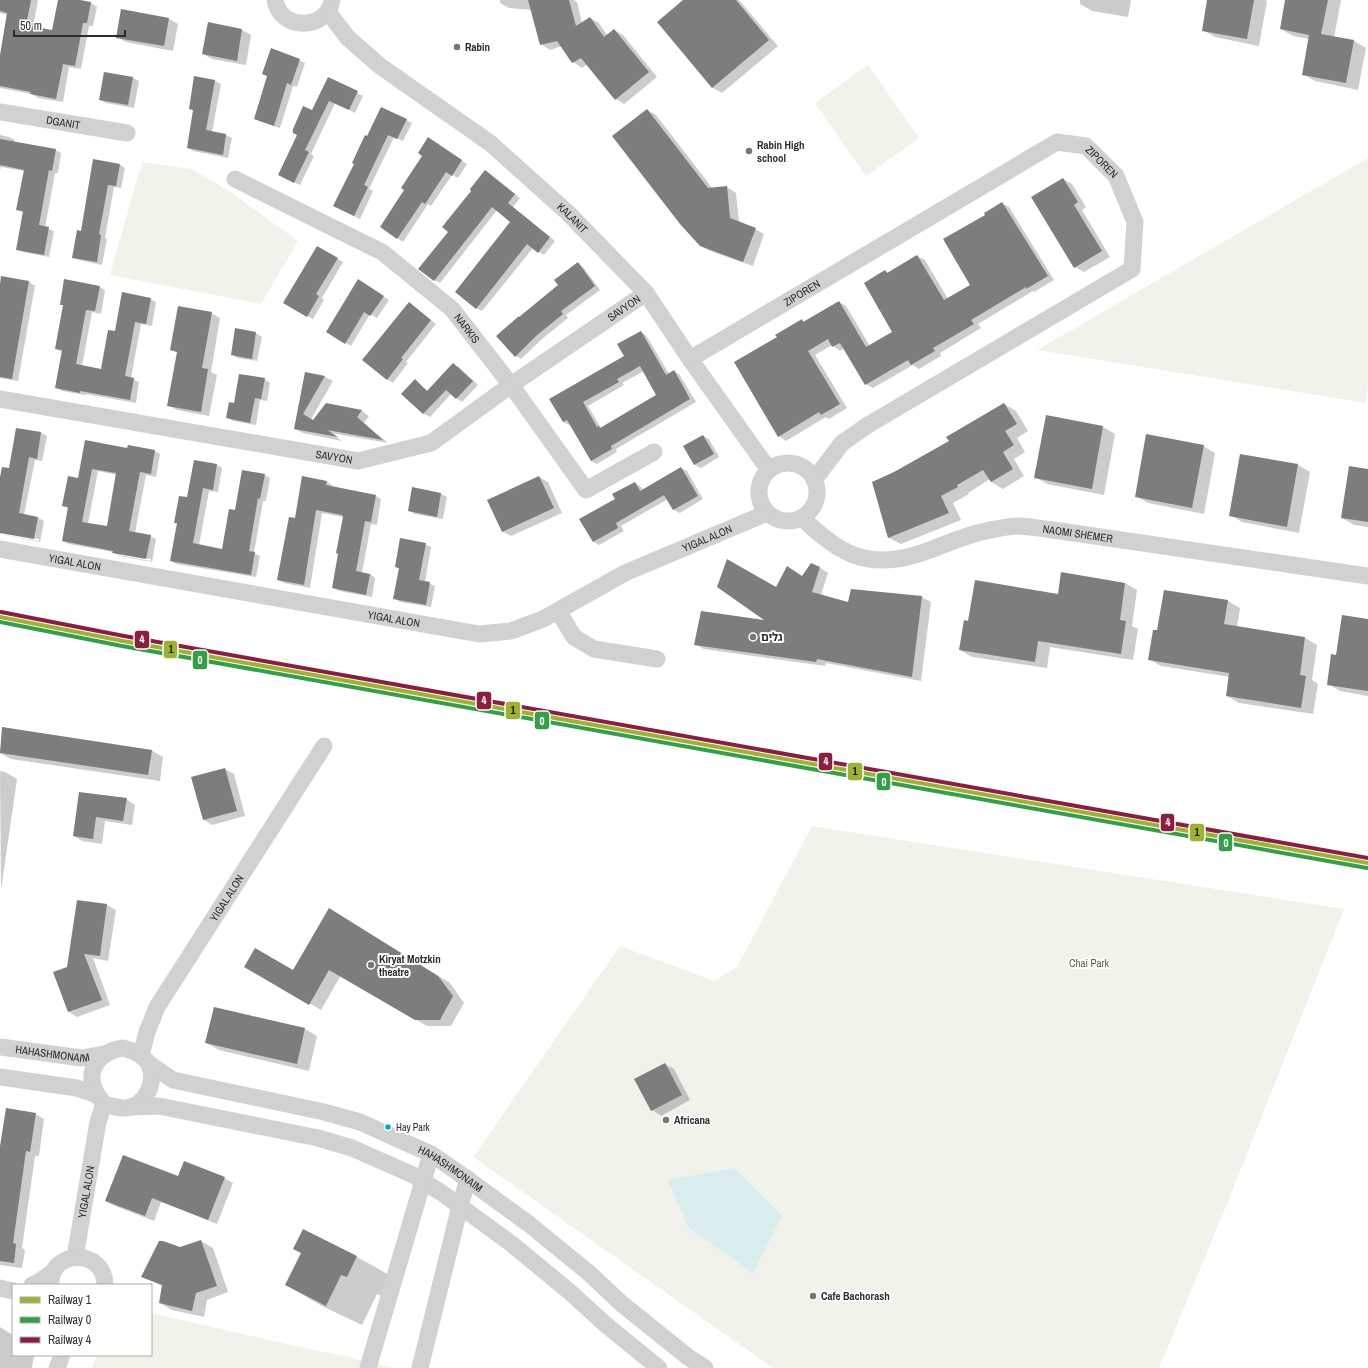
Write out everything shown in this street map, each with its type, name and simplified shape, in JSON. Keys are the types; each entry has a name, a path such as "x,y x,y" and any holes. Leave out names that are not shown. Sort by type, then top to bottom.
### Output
{"street":[{"path":"275,0 280,12 287,19 295,23 304,24 313,23 321,18 330,6"},
{"name":"KALANIT","path":"330,6 348,38 380,66 490,143 567,212 646,293 690,359 769,470"},
{"name":"DGANIT","path":"0,112 127,133"},
{"name":"ZIPOREN","path":"690,359 1057,142 1086,146 1116,176 1135,222 1132,270 868,425 842,443 814,480"},
{"name":"NARKIS","path":"235,179 382,252 452,309 511,386 586,490 654,452"},
{"name":"SAVYON","path":"0,399 358,462 431,443 646,293"},
{"path":"787,463 796,464 805,469 814,480 817,494 815,504 810,512 802,518 784,522 767,513 761,504 759,495 763,477 769,470 778,465 787,463"},
{"name":"YIGAL ALON","path":"0,549 479,634 511,631 544,619 625,573 767,513"},
{"name":"NAOMI SHEMER","path":"802,518 824,538 842,550 862,558 886,561 911,556 974,534 1017,526 1368,576"},
{"path":"558,611 574,637 594,649 657,659"},
{"name":"YIGAL ALON","path":"145,1059 147,1032 157,1007 324,746"},
{"name":"HAHASHMONAIM","path":"0,1047 82,1058 104,1054"},
{"path":"100,1099 93,1086 92,1077 98,1060 104,1054 113,1050 123,1048 133,1050 145,1059 151,1072 152,1081 150,1090 142,1100 130,1107"},
{"name":"HAHASHMONAIM","path":"145,1059 173,1080 324,1112 360,1122 431,1154 529,1224 589,1273 628,1309 688,1357 705,1368"},
{"path":"0,1076 77,1088 120,1108 159,1106 318,1138 367,1154 413,1175 460,1206 532,1260 605,1324 659,1368"},
{"name":"YIGAL ALON","path":"75,1257 98,1122 100,1099"},
{"path":"368,1368 431,1154"},
{"path":"420,1368 468,1179"},
{"path":"34,1284 52,1278 59,1264 62,1262 75,1257 83,1257 92,1261 98,1267 103,1274 105,1284"},
{"path":"0,1288 12,1291"},
{"path":"57,1368 62,1356"}],"green space":[{"path":"868,65 919,138 866,176 815,103"},
{"path":"1368,158 1368,386 1366,403 1037,350"},
{"path":"142,162 192,169 229,191 298,241 261,304 110,275"},
{"name":"Chai Park","path":"812,826 1344,909 1227,1204 1159,1368 773,1368 473,1157 620,946 714,981 737,967"},
{"path":"152,1313 309,1349 351,1357 394,1368 92,1368 97,1356 152,1356"}],"shaded area":[{"path":"734,1168 782,1216 753,1273 688,1227 668,1180"}],"building":[{"path":"0,0 31,0 26,25 52,30 58,0 80,0 91,2 87,23 83,23 75,66 63,64 56,99 0,86 0,55 7,13 0,11"},
{"path":"528,0 569,0 576,26 590,17 604,37 614,29 649,72 615,100 581,58 572,63 557,41 540,45"},
{"path":"683,0 736,0 769,40 712,88 657,22"},
{"path":"1207,0 1254,0 1247,39 1202,31"},
{"path":"1285,0 1328,0 1321,34 1354,40 1346,83 1302,75 1309,35 1280,29"},
{"path":"121,9 169,18 164,46 116,38"},
{"path":"208,22 242,29 237,61 202,54"},
{"path":"271,48 300,59 291,85 287,83 274,126 254,119 267,76 262,74"},
{"path":"104,72 133,77 128,105 99,100"},
{"path":"194,76 215,80 206,130 226,134 223,155 187,148 193,110 189,109"},
{"path":"328,77 358,91 349,110 329,101 305,150 309,152 294,183 278,175 297,135 293,133 293,129 303,106 312,110"},
{"path":"381,107 407,119 397,139 388,135 364,185 368,187 354,216 333,206 354,164 352,163 365,135 367,136"},
{"path":"647,109 708,188 727,186 730,218 756,228 743,262 700,246 680,224 612,136"},
{"path":"428,137 462,160 452,176 446,172 425,204 422,202 397,239 380,227 404,190 401,188 422,156 418,153"},
{"path":"0,139 56,149 52,171 49,170 39,225 49,227 44,255 16,250 23,211 16,210 24,170 0,165"},
{"path":"93,159 120,164 116,186 108,185 99,234 101,235 97,262 72,258 77,230 81,231"},
{"path":"485,170 515,194 508,203 550,237 538,253 527,244 476,309 455,292 510,222 492,207 434,281 418,269 448,232 442,227 471,191 470,189"},
{"path":"1063,178 1078,202 1074,205 1102,251 1074,268 1031,197"},
{"path":"1002,202 1048,276 1026,289 1026,287 971,320 974,324 933,348 935,351 911,365 908,360 865,385 840,343 832,347 828,339 808,351 840,404 821,415 819,412 778,437 734,362 777,337 775,335 802,319 803,322 839,301 866,347 892,332 864,283 885,270 887,273 917,255 944,300 970,285 943,239 985,215 984,213"},
{"path":"317,246 338,258 316,294 319,296 307,317 283,303"},
{"path":"578,262 595,286 561,311 563,314 536,336 515,357 496,336 558,285 554,280"},
{"path":"1,276 29,281 12,379 0,377"},
{"path":"64,279 100,286 95,311 86,310 76,364 101,369 108,330 115,331 122,292 151,298 146,324 135,322 125,376 134,378 130,400 55,388 62,350 55,349 63,305 60,305"},
{"path":"358,279 384,296 370,316 364,312 345,344 326,332"},
{"path":"409,302 431,320 401,358 403,359 387,380 362,360"},
{"path":"178,306 212,312 202,368 208,369 201,412 167,406 177,352 170,350"},
{"path":"235,328 256,332 252,359 231,355"},
{"path":"641,331 666,375 674,370 690,399 611,446 612,449 591,461 567,420 563,422 549,399 624,356 617,344","holes":["640,366 656,395 600,428 599,426 597,427 583,402 619,382 617,379"]},
{"path":"453,363 473,381 456,399 446,390 423,414 401,394 415,379 427,391"},
{"path":"305,372 325,376 303,414 313,420 326,403 362,410 357,417 383,440 327,430 338,437 294,429"},
{"path":"239,374 265,378 261,399 255,398 250,423 226,418 229,402 234,403"},
{"path":"1004,403 1017,424 1005,431 1014,445 1003,452 1013,469 991,482 983,470 957,485 958,487 941,496 949,513 888,538 872,482 894,472 949,441 946,437"},
{"path":"1046,415 1103,426 1092,489 1034,478"},
{"path":"16,428 41,432 37,459 29,457 19,513 38,517 34,539 0,533 0,477 2,467 9,468"},
{"path":"1146,434 1204,445 1192,508 1135,497"},
{"path":"703,435 714,454 694,465 683,446"},
{"path":"85,440 127,448 128,445 155,450 151,474 140,472 129,531 151,535 146,559 112,553 113,551 62,541 68,507 62,506 68,476 78,478","holes":["92,469 116,473 107,526 82,522"]},
{"path":"1240,454 1298,464 1287,527 1229,516"},
{"path":"194,460 217,464 213,490 203,488 193,543 222,549 229,509 235,510 242,470 265,474 260,499 258,498 249,551 255,552 251,575 170,561 177,523 174,523 179,496 187,497"},
{"path":"1349,466 1368,469 1368,522 1341,518"},
{"path":"681,467 698,496 673,510 664,495 616,523 618,528 593,542 579,519 615,499 612,494 635,482 640,491"},
{"path":"302,476 327,481 326,485 376,495 371,522 365,521 356,571 370,574 366,595 332,588 338,554 336,553 343,517 342,515 316,510 304,585 277,580 289,517 295,518"},
{"path":"539,476 554,508 502,532 487,500"},
{"path":"412,487 441,493 437,517 408,511"},
{"path":"400,538 426,543 419,580 430,582 426,605 393,599 399,568 395,567"},
{"path":"727,559 776,587 787,566 802,576 811,563 820,567 812,592 848,602 851,589 922,596 912,677 817,659 816,662 694,645 701,611 764,620 717,587"},
{"path":"1061,572 1125,583 1120,620 1126,621 1121,654 1038,641 1035,662 959,650 964,620 968,621 975,580 1058,594"},
{"path":"1164,590 1228,600 1224,624 1305,637 1300,675 1306,676 1301,708 1226,696 1229,673 1148,660 1153,630 1157,630"},
{"path":"1342,615 1368,619 1368,691 1327,685 1331,654 1336,655"},
{"path":"2,727 152,750 148,775 0,753"},
{"path":"225,768 237,811 203,820 191,777"},
{"path":"79,792 127,798 123,821 96,817 93,839 73,836"},
{"path":"77,900 107,904 100,956 84,954 102,1000 68,1012 53,972 67,967"},
{"name":"Kiryat Motzkin theatre","path":"329,908 438,976 453,996 440,1020 415,1020 329,970 309,1005 244,967 255,948 293,970"},
{"path":"214,1007 305,1028 297,1064 205,1043"},
{"path":"665,1063 682,1095 651,1111 634,1079"},
{"path":"6,1108 36,1113 30,1152 26,1151 13,1243 16,1244 14,1263 0,1261 0,1146"},
{"path":"123,1155 178,1176 184,1161 225,1177 208,1220 152,1198 145,1216 105,1201"},
{"path":"303,1229 357,1256 347,1277 341,1275 326,1306 285,1285 301,1253 293,1249"},
{"path":"201,1240 217,1286 196,1293 192,1311 159,1303 162,1285 141,1277 159,1241 180,1247"}],"rail line":[{"name":"4","path":"1,612 124,636 1368,858"},
{"name":"1","path":"0,617 123,641 1368,863"},
{"name":"0","path":"0,622 122,646 1367,868"}],"place":[{"name":"Rabin","path":"457,47"},
{"name":"Rabin High school","path":"749,151"},
{"name":"גלים","path":"753,637"},
{"name":"Kiryat Motzkin theatre","path":"371,965"},
{"name":"Africana","path":"666,1120"},
{"name":"Hay Park","path":"388,1127"},
{"name":"Cafe Bachorash","path":"813,1296"}]}
